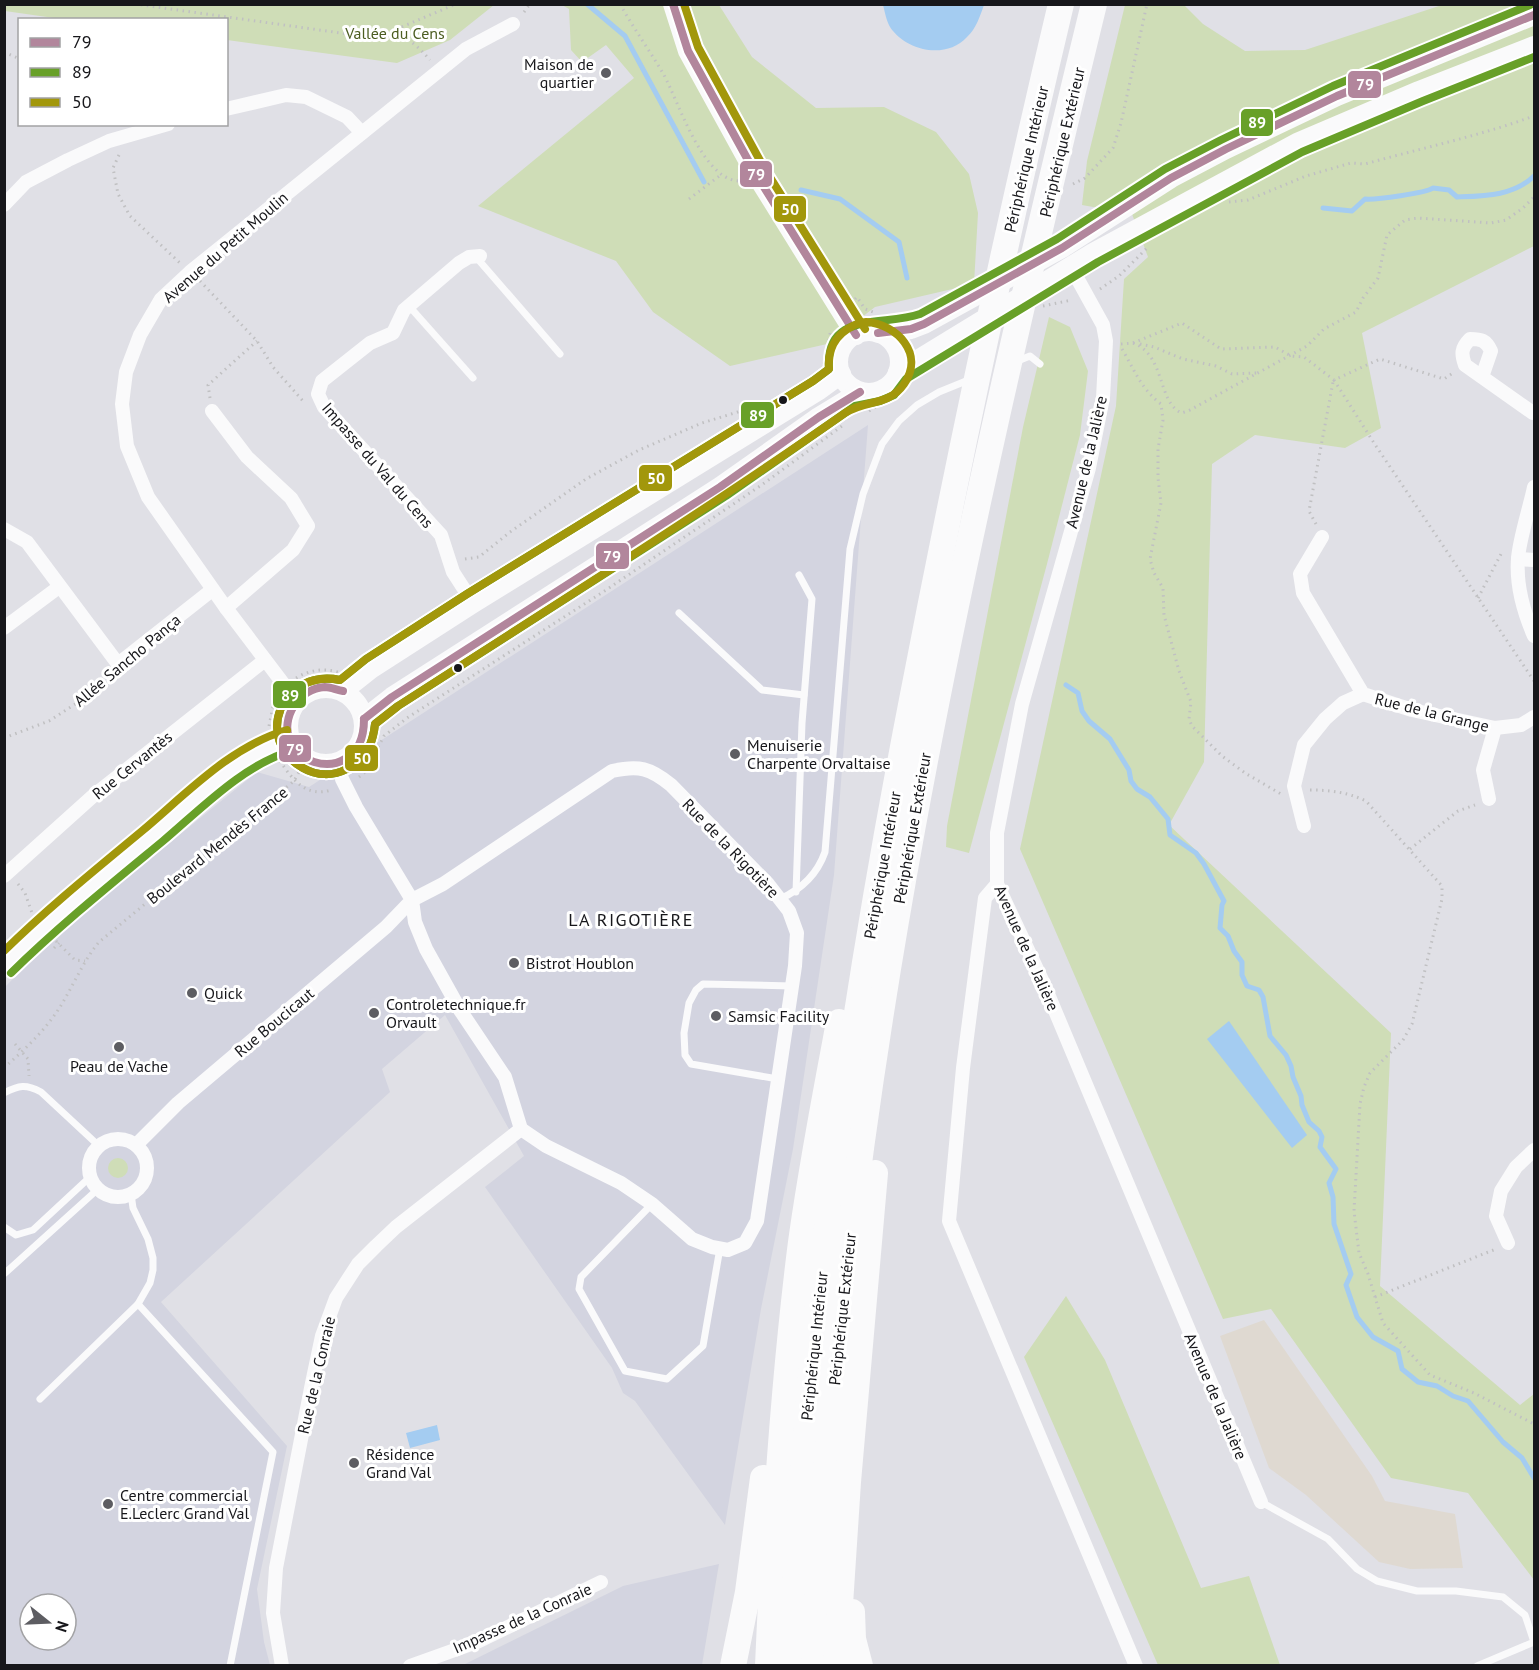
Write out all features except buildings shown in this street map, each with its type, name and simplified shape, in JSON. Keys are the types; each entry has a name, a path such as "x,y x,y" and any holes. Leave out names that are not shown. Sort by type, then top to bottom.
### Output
{"highway":[{"name":"Périphérique Intérieur","path":"790,1665 801,1492 817,1315 836,1159 866,956 909,715 961,450 1061,4"},
{"name":"Périphérique Extérieur","path":"814,1665 823,1506 849,1240 872,1074 919,788 955,611 1094,4"},
{"path":"768,1665 782,1425 799,1261 814,1157 844,995 866,956"},
{"path":"836,1665 873,1189 883,1099 872,1074"},
{"path":"733,1665 748,1592 760,1498 770,1444 782,1425"},
{"path":"843,1558 851,1593 853,1639 860,1665"}],"main road":[{"path":"673,4 687,51 754,171 856,335"},
{"path":"343,691 372,668 473,603 819,390 839,363 841,351 849,339 856,335 911,329 924,324 1062,248 1171,178 1226,149 1337,96 1534,15"},
{"path":"832,370 860,392 873,393 884,390 895,380 904,379 1093,253 1297,143 1419,91 1534,46"},
{"path":"1062,248 1071,267"},
{"path":"878,333 891,340 897,348 904,379"},
{"path":"364,719 392,698 720,487 819,417 860,392"},
{"path":"322,688 343,691 358,705 364,719 363,737 357,748 349,757 339,762 323,764 306,759 296,751 290,740 288,718 292,708 299,699 312,690 322,688"},
{"path":"4,966 43,927 227,773 273,745 290,740"}],"street":[{"name":"Avenue du Petit Moulin","path":"299,699 285,686 212,590 148,497 127,446 122,404 126,372 140,335 161,299 190,272 466,49 513,24"},
{"path":"228,109 286,95 306,97 347,117 362,133"},
{"path":"4,205 26,182 109,141 161,126"},
{"name":"Impasse du Val du Cens","path":"473,603 453,572 441,536 324,407 318,394 322,381 370,343 393,333 404,310 459,263 469,257 478,256"},
{"name":"Avenue de la Jalière","path":"1071,267 1113,343 1089,468 1022,704 997,833 997,884 1043,982 1261,1502"},
{"path":"1482,377 1491,351 1487,343 1480,339 1470,339 1463,345 1461,354 1465,365 1482,377 1533,413"},
{"path":"212,411 247,457 291,498 308,526 293,550 226,608"},
{"path":"1534,487 1518,559 1520,590 1527,620 1534,636"},
{"path":"4,529 27,542 118,664"},
{"name":"Rue de la Grange","path":"1322,537 1300,574 1302,593 1363,694 1412,710 1495,729 1521,725 1534,717"},
{"path":"1518,559 1534,560"},
{"path":"4,628 59,587"},
{"name":"Allée Sancho Pança","path":"118,664 212,590"},
{"name":"Rue Cervantès","path":"4,876 93,796 265,660"},
{"path":"1304,826 1294,789 1305,745 1325,719 1344,703 1363,694"},
{"path":"1489,799 1483,770 1495,729"},
{"path":"339,762 345,786 356,807 412,900 416,922 426,949 459,1010 505,1077 521,1129 546,1146 621,1183 652,1204 692,1239 720,1248"},
{"name":"Rue de la Rigotière","path":"412,900 443,884 612,771 628,768 643,768 657,774 671,785 768,884 789,911 797,933 792,986 757,1221 745,1243 728,1250 720,1248"},
{"path":"997,884 986,898 963,1068 949,1221 1136,1665"},
{"name":"Rue Boucicaut","path":"136,1145 178,1102 386,927 412,900"},
{"name":"Rue de la Conraie","path":"282,1665 273,1614 276,1568 322,1336 336,1298 358,1264 396,1227 521,1129"},
{"path":"122,1139 136,1145 146,1161 147,1171 138,1188 131,1194 113,1197 94,1183 90,1160 105,1141 122,1139"},
{"path":"1508,1243 1496,1216 1501,1191 1515,1167 1534,1150"},
{"name":"Impasse de la Conraie","path":"410,1665 477,1642 601,1582"}],"lane":[{"path":"478,256 560,354"},
{"path":"409,306 473,378"},
{"path":"999,368 1030,356 1040,364"},
{"path":"780,899 796,892 815,874 825,852 850,549 863,494 882,444 899,422 917,405 939,392 989,372"},
{"path":"796,892 804,694 812,598 799,575"},
{"path":"679,612 762,690 804,694"},
{"path":"778,1079 691,1064 685,1055 684,1033 689,1003 696,990 704,984 792,986"},
{"path":"4,1094 18,1086 29,1086 41,1092 99,1146"},
{"path":"4,1227 16,1235 33,1230 94,1183"},
{"path":"4,1274 94,1183"},
{"path":"39,1399 138,1304 150,1283 153,1258 148,1239 133,1208 131,1194"},
{"path":"652,1204 581,1277 579,1290 624,1371 668,1379 702,1346 720,1248"},
{"path":"138,1304 273,1452 230,1665"},
{"path":"1261,1502 1328,1539 1357,1569 1377,1581 1417,1591 1456,1591 1503,1597 1525,1615 1534,1642 1477,1665"}],"path":[{"path":"135,4 355,35 392,31 456,4"},
{"path":"620,4 664,76 703,156 733,181 744,178"},
{"path":"1065,188 1085,178 1113,148 1121,123 1147,4"},
{"path":"392,31 418,46 439,71"},
{"path":"4,52 18,58"},
{"path":"1227,202 1248,200 1306,176 1351,163 1365,164 1490,133 1534,116"},
{"path":"109,141 120,153 112,168 118,194 130,216 190,272"},
{"path":"689,200 722,174"},
{"path":"1133,343 1149,353 1171,405 1182,413 1291,356 1307,346 1324,328 1356,312 1378,278 1387,236 1405,220 1418,218 1491,223 1506,220 1534,197"},
{"path":"830,323 832,370"},
{"path":"1133,343 1182,323 1221,349 1275,347 1291,356 1304,357 1334,380 1534,681"},
{"path":"212,411 208,386 257,341"},
{"path":"1113,343 1133,343 1154,347 1183,359 1216,366 1232,374 1258,373"},
{"path":"1113,343 1150,396 1161,404 1163,420 1158,448 1161,503 1150,559 1154,573 1163,588 1164,615 1179,671 1191,702 1189,719 1192,726 1222,756 1282,795 1294,789 1336,791 1366,801 1442,886 1442,899 1412,1024 1403,1040 1370,1073 1360,1104 1354,1210 1359,1253 1383,1323 1430,1375 1534,1424"},
{"path":"1334,380 1380,359 1444,379 1465,365"},
{"path":"862,415 904,379"},
{"path":"1322,537 1309,511 1334,380"},
{"path":"446,552 462,559 479,557 586,478 670,436 759,404"},
{"path":"345,786 364,773 384,736 407,718 606,590 763,484 842,426"},
{"path":"1478,597 1502,552"},
{"name":"Allée Sancho Pança","path":"4,738 49,721 91,694 111,676 118,664"},
{"path":"407,718 408,711"},
{"path":"294,781 306,759"},
{"name":"Boulevard Mendès France","path":"4,1068 44,1029 62,1004 85,961 99,942 294,781 305,789 325,792 345,786"},
{"path":"1410,849 1458,811 1489,799"},
{"path":"54,948 59,943"},
{"path":"71,965 75,960"},
{"path":"15,1044 28,1059 29,1086"},
{"path":"1375,1297 1478,1258 1508,1243"}],"shaded area":[{"path":"868,425 834,875 793,1149 761,1309 725,1525 635,1401 623,1393 612,1368 485,1187 524,1156 445,1015 382,1069 390,1092 161,1302 287,1446 257,1589 264,1642 270,1665 5,1666 5,987 56,935 257,772 309,787"},
{"path":"1264,1320 1372,1476 1385,1501 1455,1514 1463,1568 1410,1569 1379,1562 1306,1495 1269,1468 1220,1336"},
{"path":"719,1564 702,1665 463,1665 623,1586"}],"green space":[{"name":"Vallée du Cens","path":"5,4 494,4 450,40 397,63 228,40 228,18 54,18 5,11"},
{"path":"562,5 719,5 752,57 816,108 884,107 936,132 969,174 978,213 974,284 875,307 827,344 730,366 653,312 616,261 478,206 634,78 606,45 582,62 571,50 569,9"},
{"path":"1125,5 1184,5 1203,24 1245,51 1305,50 1442,5 1534,5 1534,246 1362,333 1381,428 1345,448 1255,435 1212,464 1204,762 1169,825 1391,1033 1380,1286 1520,1405 1534,1394 1534,1580 1468,1493 1391,1478 1271,1309 1223,1319 1020,849 1116,406 1124,279 1148,257 1132,214 1082,205 1087,161"},
{"path":"1049,317 1070,327 1088,371 1080,435 969,853 946,847 947,826 1023,427"},
{"path":"114,1158 122,1158 128,1164 128,1172 122,1178 114,1178 108,1172 108,1164"},
{"path":"1066,1296 1105,1360 1201,1588 1249,1576 1280,1665 1158,1665 1024,1357"}],"water":[{"path":"883,4 984,5 975,26 967,37 948,49 927,50 906,42 897,35 890,27"},
{"path":"1229,1021 1307,1135 1292,1148 1207,1039"},
{"path":"437,1425 440,1440 410,1448 406,1433"}],"waterway":[{"path":"587,4 625,36 704,182"},
{"path":"1323,208 1352,211 1365,199 1400,196 1433,188 1449,190 1457,197 1498,194 1517,188 1534,176"},
{"path":"801,190 840,199 899,242 907,278"},
{"path":"1066,685 1078,693 1082,711 1089,721 1110,739 1129,770 1131,781 1137,789 1150,797 1168,819 1170,835 1196,853 1224,901 1220,928 1228,936 1234,951 1242,962 1242,975 1247,986 1259,990 1263,997 1270,1036 1286,1055 1309,1122 1319,1131 1322,1137 1320,1147 1336,1169 1329,1183 1333,1197 1334,1224 1351,1274 1346,1285 1357,1317 1373,1337 1398,1351 1402,1369 1418,1382 1437,1386 1453,1396 1468,1401 1503,1442 1522,1458 1534,1478"}],"transit line":[{"name":"79","path":"673,4 688,51 754,171 856,335"},
{"name":"50","path":"684,4 698,47 763,166 865,329"},
{"name":"89","path":"1530,5 1333,86 1221,140 1165,169 1057,239 920,314 859,324 846,329 836,337 830,350 829,369 813,381 467,594 366,659 340,680 319,679 302,685 289,695 281,709 277,725 279,741 288,756 308,771 336,773 353,766 367,751 375,724 398,706 726,496 855,406 880,401 894,395 906,379 1098,262 1302,152 1534,57"},
{"name":"79","path":"878,333 911,329 924,324 1062,248 1171,178 1226,149 1337,96 1534,15"},
{"name":"50","path":"862,322 847,329 836,340 830,353 829,369 813,381 467,594 366,659 340,680 319,679 302,685 289,695 281,709 277,725 279,741 288,756 308,771 319,774 336,773 353,766 367,751 375,724 398,706 679,525 845,413 884,400 898,391 910,373 909,352 904,342 888,328 866,322"},
{"name":"79","path":"364,719 392,697 720,487 819,417 860,392"},
{"name":"79","path":"343,691 325,687 300,698 290,714 288,723 290,741 294,748 314,762 322,764 338,762 350,756 358,747 364,719"},
{"name":"50","path":"4,951 55,904 192,787 247,747 287,730"},
{"name":"89","path":"11,973 66,922 224,789 257,766 293,750"}],"place":[{"name":"Maison de quartier","path":"606,73"},
{"name":"Menuiserie Charpente Orvaltaise","path":"735,754"},
{"name":"Bistrot Houblon","path":"514,963"},
{"name":"Quick","path":"192,993"},
{"name":"Controletechnique.fr Orvault","path":"374,1013"},
{"name":"Samsic Facility","path":"716,1016"},
{"name":"Peau de Vache","path":"119,1047"},
{"name":"Résidence Grand Val","path":"354,1463"},
{"name":"Centre commercial E.Leclerc Grand Val","path":"108,1504"}],"district":[{"name":"LA RIGOTIÈRE","path":"631,920"}]}
